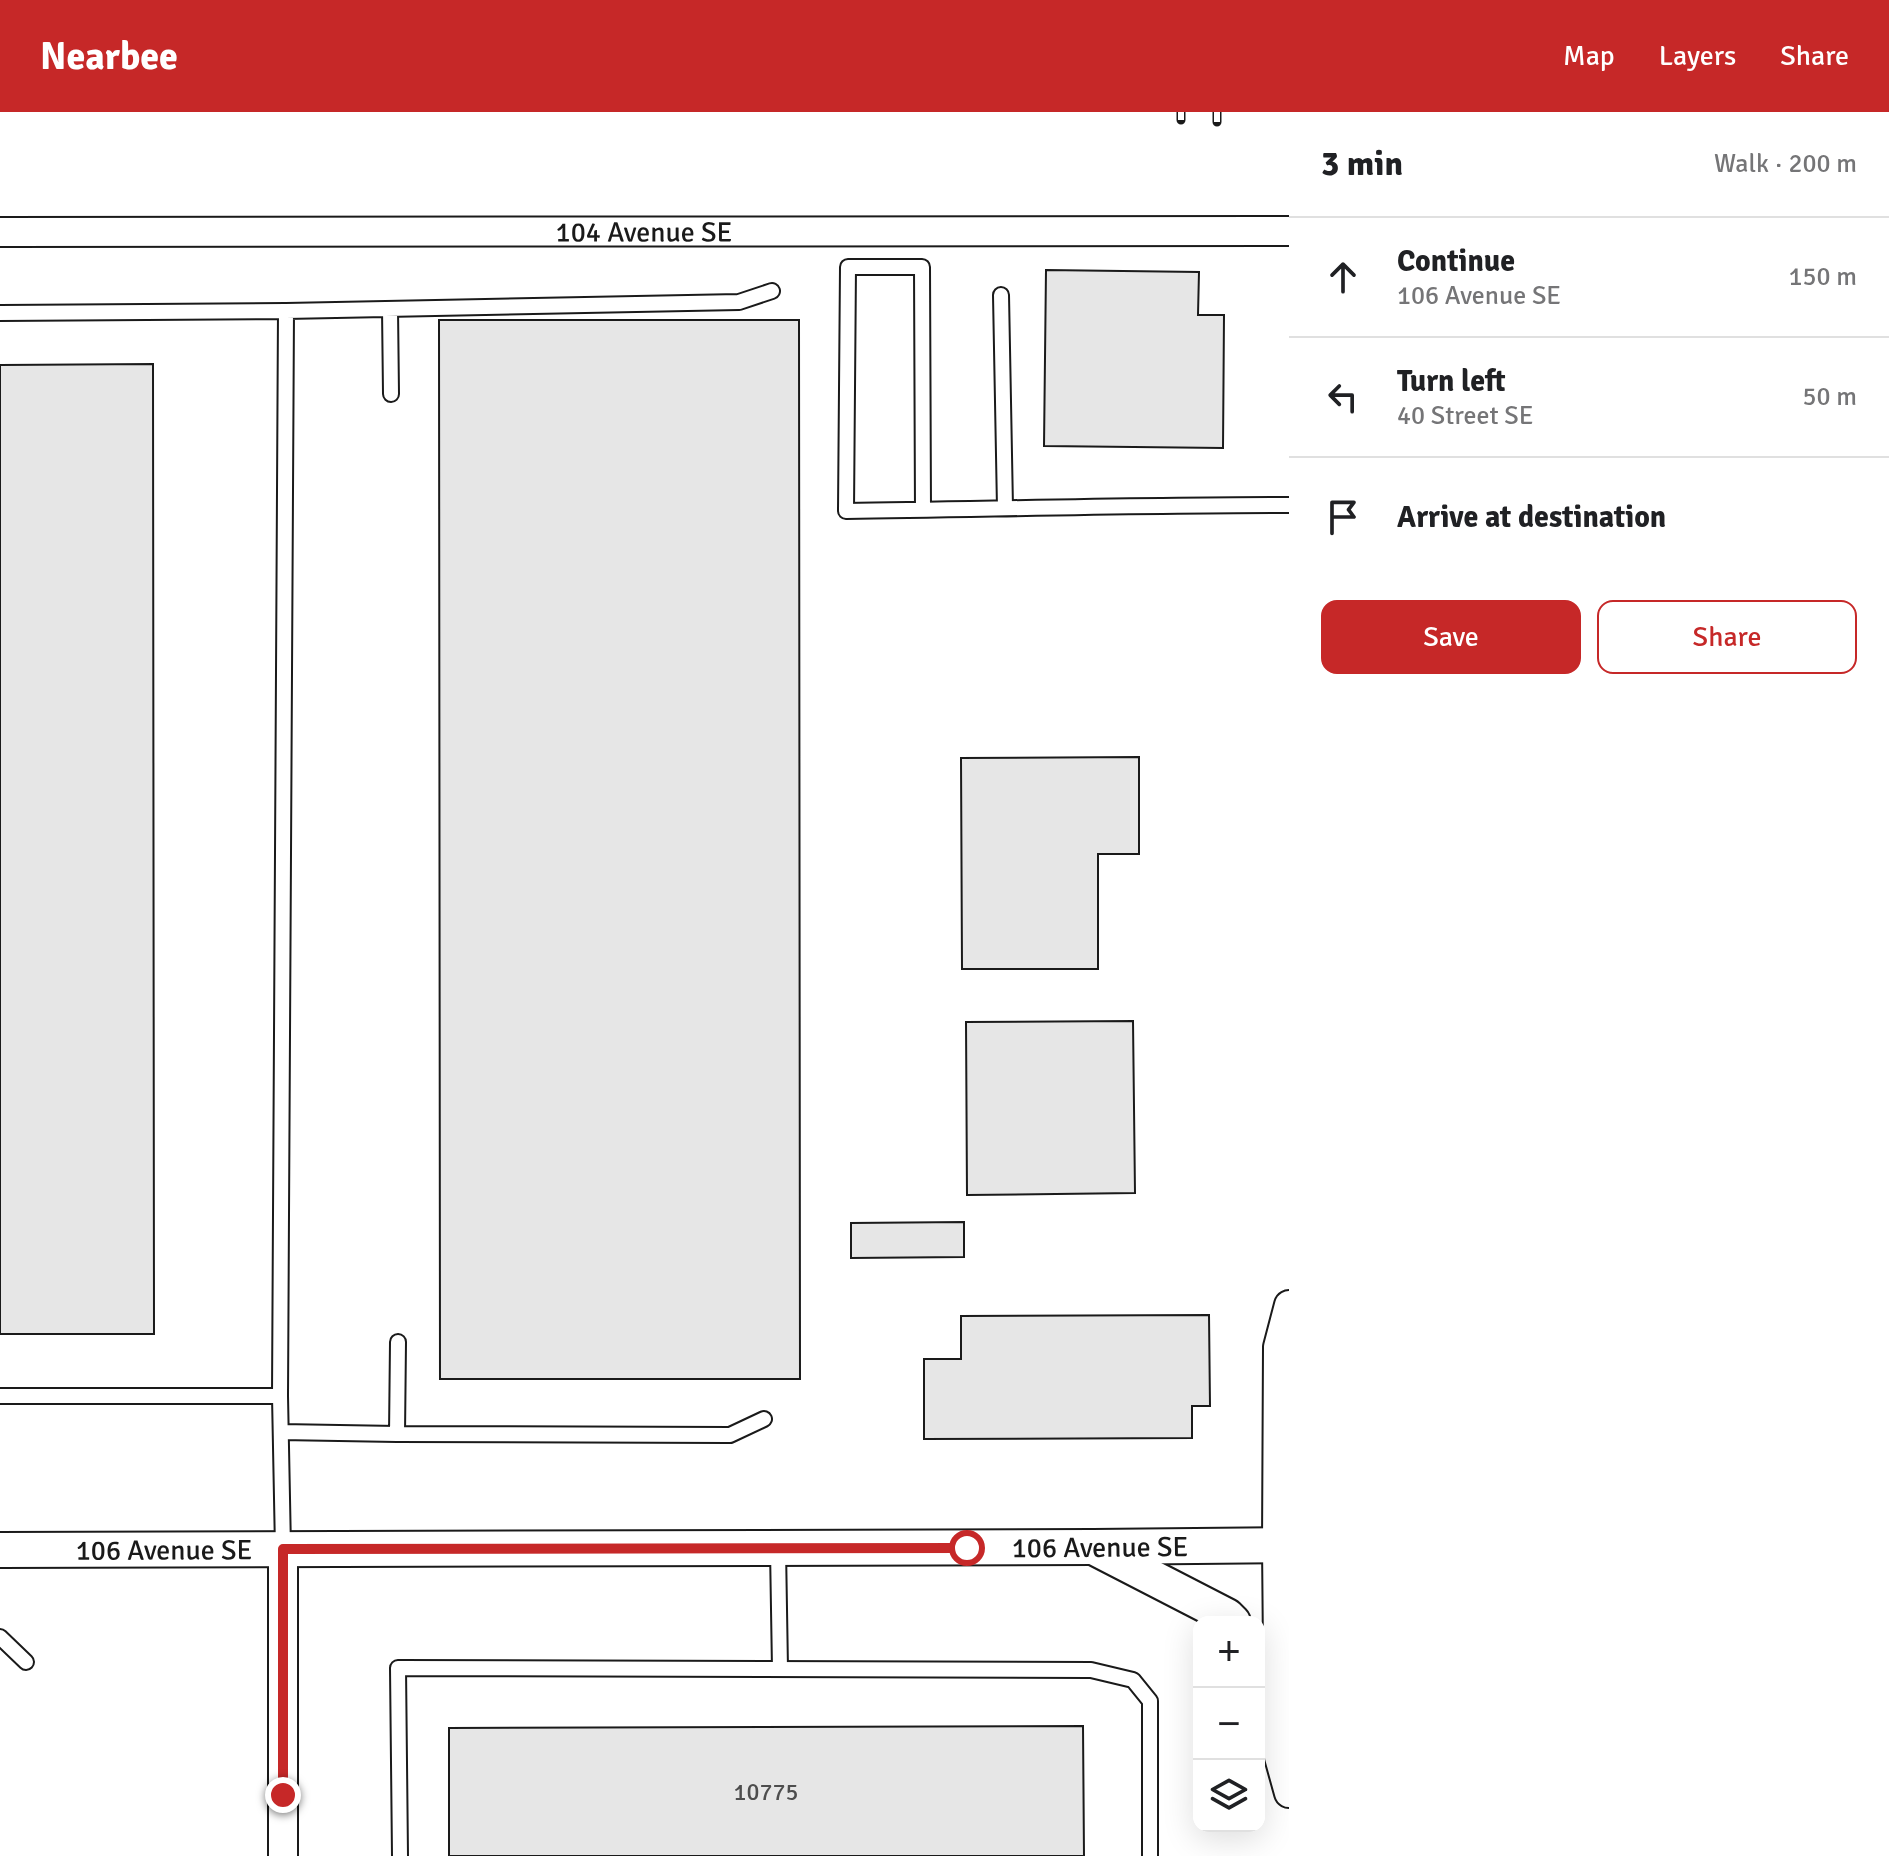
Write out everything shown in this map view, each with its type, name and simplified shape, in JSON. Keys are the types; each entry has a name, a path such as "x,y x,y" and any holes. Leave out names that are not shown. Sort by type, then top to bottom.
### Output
{"street":[{"name":"104 Avenue SE","path":"0,232 1289,231"},
{"path":"1289,1305 1278,1347 1283,1545 1268,1660 1279,1757 1289,1793"},
{"name":"106 Avenue SE","path":"0,1550 1283,1545"},
{"path":"1093,1547 1227,1616"},
{"path":"283,1549 283,1856"}],"lane":[{"path":"923,510 922,267 848,267 846,511 923,510 1005,508 1289,505"},
{"path":"0,313 739,302 772,291"},
{"path":"1001,295 1005,508"},
{"path":"390,309 391,394"},
{"path":"283,1549 280,1396 286,311"},
{"path":"397,1434 398,1342"},
{"path":"0,1396 280,1396"},
{"path":"281,1432 730,1435 764,1419"},
{"path":"778,1548 780,1669"},
{"path":"0,1637 26,1662"},
{"path":"400,1856 398,1668 1091,1670 1133,1680 1150,1701 1150,1856"}],"building":[{"path":"1046,270 1199,272 1198,315 1224,315 1223,448 1044,446"},
{"path":"439,320 799,320 800,1379 440,1379"},
{"path":"153,364 154,1334 0,1334 0,365"},
{"path":"1139,757 1139,854 1098,854 1098,969 962,969 961,758"},
{"path":"1133,1021 1135,1193 967,1195 966,1022"},
{"path":"964,1222 964,1257 851,1258 851,1223"},
{"path":"1209,1315 1210,1406 1192,1406 1192,1438 924,1439 924,1359 961,1359 961,1316"},
{"path":"1083,1726 1084,1856 449,1856 449,1728"}],"railway":[{"path":"1181,112 1181,120"},
{"path":"1217,112 1217,122"}],"route":[{"path":"283,1795 283,1549 967,1548"}]}
